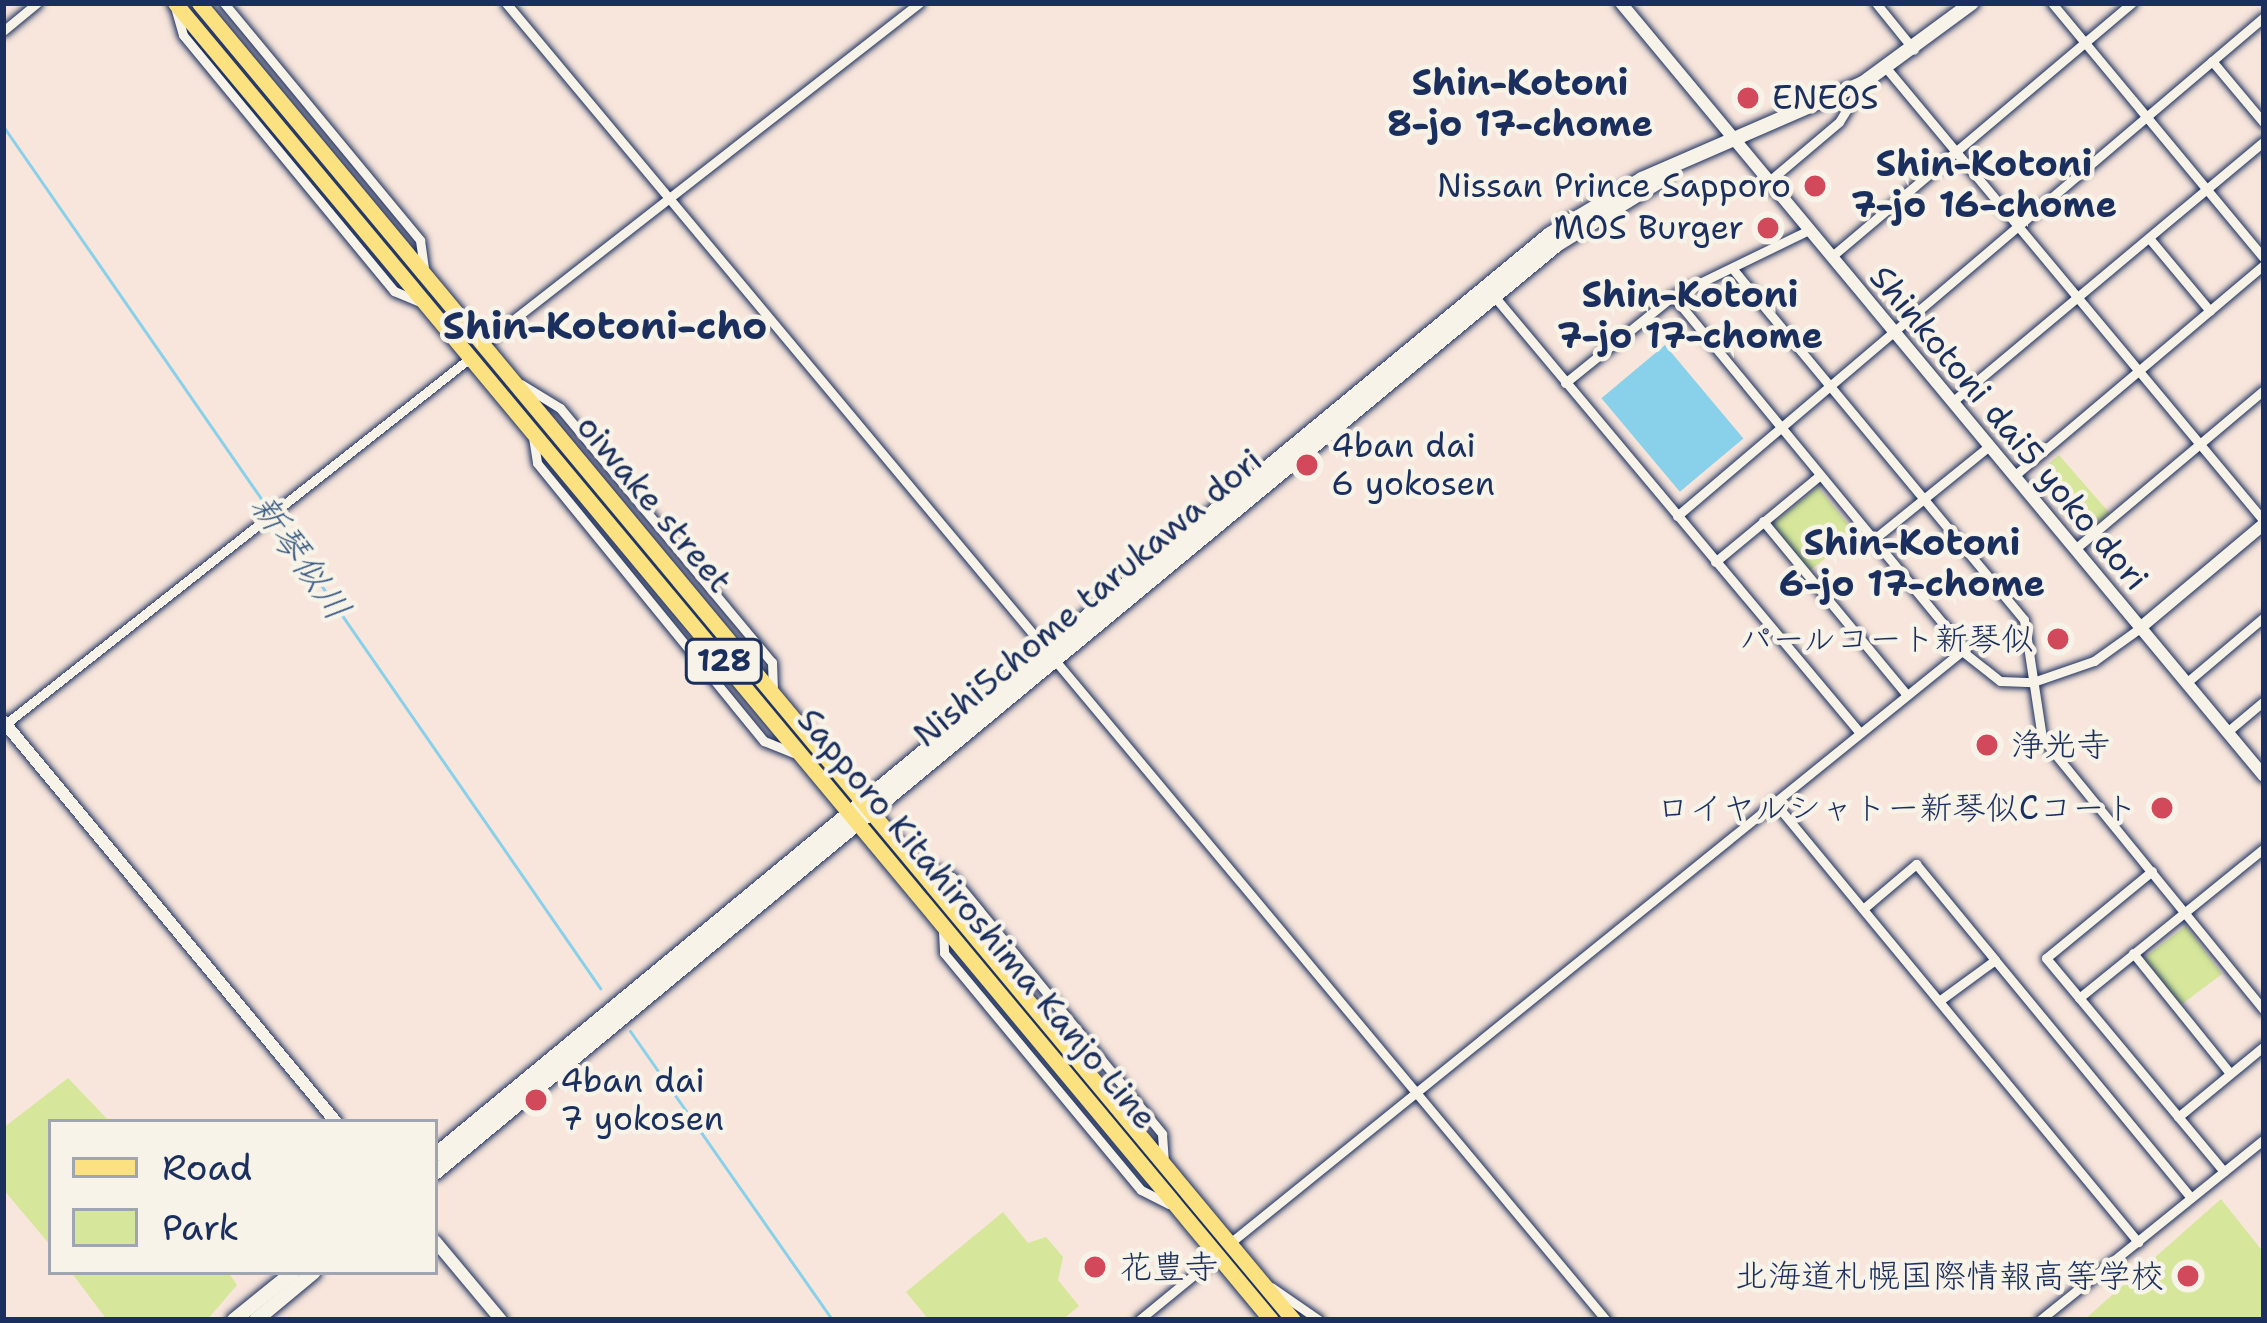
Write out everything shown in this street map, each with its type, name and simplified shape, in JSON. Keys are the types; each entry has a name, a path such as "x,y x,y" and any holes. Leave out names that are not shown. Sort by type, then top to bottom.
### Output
{"main road":[{"name":"Sapporo Kitahiroshima Kanjo Line","path":"175,3 427,304 476,351 532,431 802,756 862,814 943,925 1179,1209 1224,1250 1271,1320"},
{"name":"oiwake street","path":"199,3 424,274 476,351 511,379 773,694 862,814 910,859 1164,1165 1224,1250 1261,1281 1293,1320"},
{"name":"Nishi5chome tarukawa dori","path":"438,1170 1491,292 1674,171 1887,69 1915,50 1953,9 1972,3"},
{"name":"Nishi5chome tarukawa dori","path":"438,1153 862,814"},
{"path":"234,1320 288,1275"},
{"path":"256,1320 310,1275"}],"street":[{"path":"3,31 37,3"},
{"path":"224,3 420,240 424,274"},
{"path":"506,3 1606,1320"},
{"path":"333,1119 4,724 919,3"},
{"name":"Shinkotoni dai5 yoko dori","path":"1621,3 2264,776"},
{"path":"1876,3 1915,50"},
{"path":"2014,476 2264,262 2052,3"},
{"path":"1831,257 2132,3"},
{"path":"1677,516 2264,17"},
{"path":"2212,61 2264,123"},
{"path":"1672,296 1966,650 2000,681 2033,682 2095,662 2264,522 1887,69"},
{"path":"1768,182 1839,122 1863,83"},
{"path":"1952,402 2264,141"},
{"path":"1565,383 1672,296 1808,230"},
{"path":"2149,238 2210,310"},
{"path":"1732,268 2024,620 2042,738 2264,1010"},
{"path":"1491,292 1860,733"},
{"path":"2074,549 2264,390"},
{"path":"1874,540 1989,446"},
{"path":"1715,562 1820,475"},
{"path":"1763,521 1907,694"},
{"path":"2186,683 2264,617"},
{"path":"1139,1320 1966,650"},
{"path":"2227,732 2264,701"},
{"path":"1775,803 2138,1242"},
{"path":"2079,998 2264,848"},
{"path":"1863,909 1916,864 2192,1198"},
{"path":"2152,871 2046,958 2224,1172"},
{"path":"2133,953 2230,1073"},
{"path":"1939,1001 1995,960"},
{"path":"2178,1117 2264,1046"},
{"path":"2041,1320 2054,1316 2264,1139"},
{"path":"438,1245 501,1320"},
{"path":"1261,1281 1319,1320"}],"green space":[{"path":"2059,455 2110,513 2096,525 2045,467"},
{"path":"1818,487 1856,534 1810,571 1772,524"},
{"path":"2186,926 2222,974 2180,1006 2144,958"},
{"path":"68,1078 107,1119 48,1119 48,1242 3,1189 3,1128"},
{"name":"北海道札幌国際情報高等学校","path":"2221,1199 2264,1253 2264,1320 2084,1320"},
{"path":"1003,1212 1028,1243 1046,1237 1063,1257 1058,1280 1079,1306 1062,1320 929,1320 906,1292"},
{"path":"73,1275 230,1275 237,1285 207,1320 107,1320"}],"water":[{"path":"1665,345 1743,438 1680,492 1601,398"}],"waterway":[{"name":"新琴似川","path":"3,126 600,988"},
{"name":"新琴似川","path":"630,1031 832,1320"}],"place":[{"name":"ENEOS","path":"1748,98"},
{"name":"Nissan Prince Sapporo","path":"1815,186"},
{"name":"MOS Burger","path":"1768,228"},
{"name":"4ban dai 6 yokosen","path":"1307,465"},
{"name":"パールコート新琴似","path":"2058,639"},
{"name":"浄光寺","path":"1987,745"},
{"name":"ロイヤルシャトー新琴似Cコート","path":"2162,808"},
{"name":"4ban dai 7 yokosen","path":"536,1100"},
{"name":"花豊寺","path":"1095,1267"},
{"name":"北海道札幌国際情報高等学校","path":"2188,1276"}],"district":[{"name":"Shin-Kotoni 8-jo 17-chome","path":"1520,102"},
{"name":"Shin-Kotoni 7-jo 16-chome","path":"1984,184"},
{"name":"Shin-Kotoni 7-jo 17-chome","path":"1690,314"},
{"name":"Shin-Kotoni-cho","path":"605,325"},
{"name":"Shin-Kotoni 6-jo 17-chome","path":"1912,562"}]}
